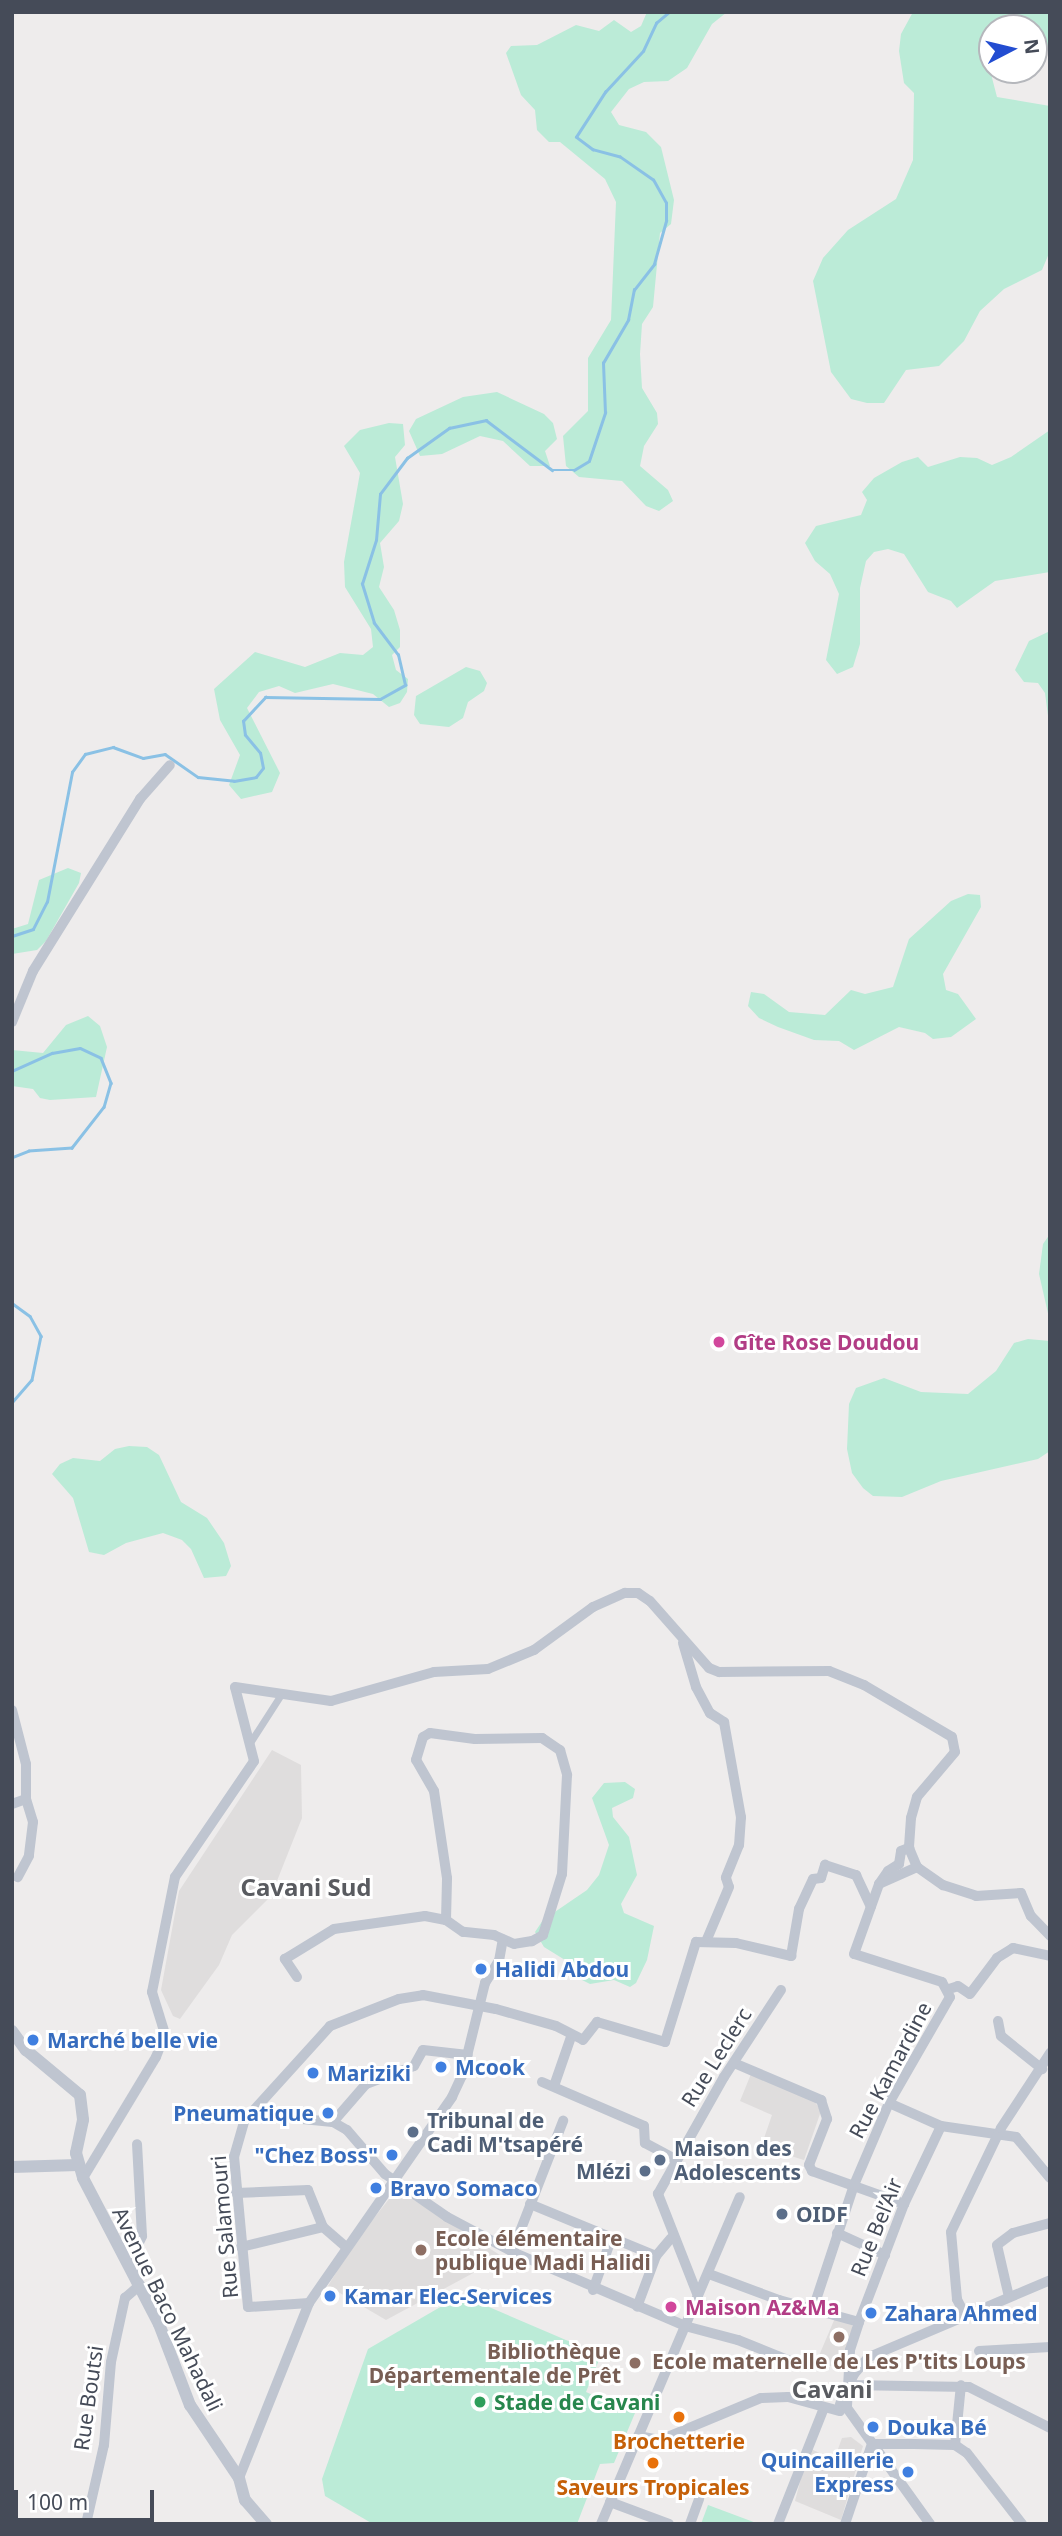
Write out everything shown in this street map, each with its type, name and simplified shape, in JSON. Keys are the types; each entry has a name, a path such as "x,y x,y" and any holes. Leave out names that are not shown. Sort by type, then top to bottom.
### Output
{"street":[{"path":"12,1022 40,960 140,799 170,765"},
{"path":"83,2178 161,2045 165,2026 152,1992 174,1877 251,1769 251,1741 234,1688 331,1701 434,1672 488,1670 534,1650 593,1607 625,1593 650,1601 683,1643 719,1672 829,1671 845,1676 952,1737 955,1752 917,1797 909,1848 917,1867 943,1885 976,1896 1021,1893 1031,1916 1050,1936"},
{"path":"554,2086 571,2037 585,2040 599,2022 665,2042 692,1947 707,1939 729,1887 730,1862 739,1845 741,1817 727,1735 724,1722 710,1713 696,1687 683,1643"},
{"path":"251,1741 279,1696"},
{"path":"12,1710 26,1763 26,1799 32,1810 33,1841 18,1877"},
{"path":"297,1977 285,1959 334,1929 425,1916 446,1920 463,1932 524,1944 542,1935 555,1905 562,1874 567,1775 560,1750 551,1740 475,1740 430,1733 423,1737 415,1760 434,1791 447,1878 446,1920"},
{"path":"12,1804 26,1799"},
{"path":"871,1907 879,1884 888,1871 899,1864 901,1851 909,1848"},
{"path":"707,1939 791,1956 799,1909 813,1879 821,1878 825,1865 860,1878 860,1888 871,1907"},
{"path":"879,1884 917,1867"},
{"name":"Rue Kamardine","path":"814,2306 836,2233 889,2103 950,1997 949,1989 942,1982 854,1954 871,1907"},
{"path":"239,2478 309,2303 345,2246 397,2180 440,2119 468,2055 485,1983 499,1961 503,1939"},
{"path":"949,1989 957,1986 970,1994 997,1958 1013,1948 1050,1956"},
{"name":"Rue Leclerc","path":"698,2296 657,2201 677,2160 734,2063 781,1990"},
{"name":"Rue Salamouri","path":"309,2303 248,2306 236,2193 237,2133 281,2076 345,2017 423,1995 480,2005 556,2026 571,2037"},
{"path":"998,2021 1001,2036 1042,2068"},
{"path":"12,2031 26,2050 68,2081 80,2095 83,2120 78,2165 12,2168"},
{"path":"333,2122 366,2084 414,2066 423,2050 468,2055"},
{"path":"965,2315 957,2299 951,2232 999,2134 1050,2053"},
{"path":"734,2063 821,2100 827,2119 809,2165 812,2171 904,2204"},
{"path":"542,2082 644,2126 646,2143 677,2160"},
{"path":"889,2103 941,2126 999,2134 1024,2142 1050,2178"},
{"path":"252,2114 333,2122 397,2180 447,2217 512,2252 593,2290 685,2326 738,2340 805,2367"},
{"path":"512,2252 564,2121"},
{"name":"Rue Bel’Air","path":"842,2408 848,2385 850,2350 859,2322 904,2204 941,2126"},
{"path":"129,2263 142,2236 137,2144"},
{"name":"Avenue Baco Mahadali","path":"78,2165 140,2285 190,2405 239,2478 245,2500 266,2524"},
{"path":"236,2193 308,2190 323,2227 345,2246"},
{"path":"601,2524 740,2197"},
{"path":"530,2204 656,2256"},
{"path":"1009,2297 997,2245 1013,2233 1050,2223"},
{"path":"241,2247 323,2227"},
{"path":"836,2233 885,2255"},
{"path":"593,2290 612,2237"},
{"path":"637,2306 656,2256 671,2238"},
{"path":"709,2274 779,2300 814,2306 859,2322"},
{"path":"848,2385 869,2357 1050,2280"},
{"name":"Rue Boutsi","path":"86,2524 104,2445 111,2362 125,2298 140,2285"},
{"path":"979,2351 1050,2347"},
{"path":"848,2385 961,2385 1050,2428"},
{"path":"955,2445 961,2385"},
{"path":"638,2436 660,2440 761,2398 788,2397 824,2408 842,2408 857,2424 930,2524"},
{"path":"778,2524 824,2408"},
{"path":"872,2444 955,2445 981,2469 1022,2524"},
{"path":"848,2522 872,2444"},
{"path":"690,2524 699,2499"},
{"path":"610,2502 669,2524"}],"shaded area":[{"path":"272,1750 301,1765 302,1818 271,1896 232,1935 219,1965 180,2019 173,2016 161,1990 179,1891"},
{"path":"751,2074 815,2102 821,2111 804,2160 761,2147 772,2115 740,2101"},
{"name":"Ecole élémentaire publique Madi Halidi","path":"397,2189 503,2257 386,2320 328,2286 354,2243"},
{"name":"Ecole maternelle de Les P'tits Loups","path":"835,2318 851,2322 853,2328 841,2367 815,2365"},
{"path":"851,2437 863,2446 841,2520 795,2501 809,2448 834,2460 842,2438"}],"green space":[{"path":"647,12 727,12 712,24 687,68 668,81 644,82 629,89 611,112 619,125 646,132 661,147 674,200 671,224 660,233 653,307 642,324 640,354 642,388 657,413 658,424 644,446 640,466 668,490 673,501 659,511 646,506 622,481 579,477 566,466 563,436 588,411 588,358 611,320 616,202 605,179 560,142 549,142 537,130 535,110 521,95 506,53 511,46 537,45 576,25 599,31 614,20 631,32 641,26"},
{"path":"913,12 1050,12 1048,48 1048,14 978,14 978,84 994,84 997,97 1050,106 1050,251 1042,270 1004,289 980,311 964,341 939,366 906,370 884,403 867,403 851,399 831,372 813,281 823,258 848,230 896,199 913,160 914,93 904,83 899,51 901,34"},
{"path":"497,392 544,414 553,423 557,439 545,451 550,466 530,466 503,441 480,436 442,454 420,456 409,431 416,419 463,397"},
{"path":"389,423 403,424 405,445 395,457 403,504 399,521 380,543 384,567 379,587 394,610 400,630 400,647 392,655 396,670 408,679 407,692 400,703 389,707 373,694 333,684 295,693 279,686 259,692 247,708 280,773 272,792 241,799 229,785 240,755 220,720 214,689 255,652 305,667 340,653 363,655 373,647 371,629 345,587 344,562 360,473 344,446 360,430"},
{"path":"1050,430 1050,572 995,581 957,608 951,601 928,592 904,554 888,549 874,552 866,561 860,588 860,644 853,667 837,674 826,660 839,594 830,574 815,561 805,543 816,526 861,515 867,500 862,492 874,478 902,462 918,457 928,467 960,457 977,458 992,465 1011,457"},
{"path":"1050,631 1050,731 1045,693 1038,683 1024,682 1015,670 1029,641"},
{"path":"466,667 480,671 487,683 484,691 468,702 463,718 449,727 420,724 414,715 416,696"},
{"path":"68,868 81,873 79,883 46,941 37,950 12,954 12,929 28,924 39,880"},
{"path":"968,894 980,895 981,907 943,974 946,990 958,994 976,1019 951,1037 933,1039 925,1033 899,1027 854,1050 839,1041 814,1040 778,1027 759,1018 748,1006 751,992 764,994 789,1012 825,1015 851,990 865,994 893,987 909,939 951,901"},
{"path":"88,1016 100,1026 107,1047 96,1097 50,1100 40,1098 33,1089 12,1086 12,1050 43,1053 66,1025"},
{"path":"1050,1234 1050,1322 1039,1274 1043,1244"},
{"path":"1028,1339 1050,1341 1050,1451 1038,1459 941,1481 902,1497 873,1496 863,1488 852,1473 847,1449 849,1404 856,1388 884,1378 921,1392 968,1394 996,1371 1014,1343"},
{"path":"129,1446 147,1447 159,1455 181,1502 207,1518 224,1543 231,1566 226,1576 204,1578 191,1549 182,1540 163,1533 126,1543 104,1555 89,1552 73,1498 52,1474 60,1464 73,1458 100,1461 115,1449"},
{"path":"625,1782 635,1789 633,1798 612,1808 613,1817 629,1837 637,1875 621,1904 624,1913 654,1926 647,1960 636,1983 630,1987 614,1980 590,1984 572,1975 565,1960 544,1947 535,1932 543,1920 587,1890 599,1875 609,1845 592,1798 604,1783"},
{"name":"Stade de Cavani","path":"461,2295 601,2355 586,2392 635,2413 614,2463 600,2464 577,2524 373,2524 325,2496 322,2479 368,2349"},
{"path":"708,2505 759,2524 701,2524"}],"waterway":[{"path":"12,936 33,929 47,902 72,772 85,754 113,747 143,758 165,754 198,777 234,781 256,777 263,768 260,753 245,735 243,721 265,697 380,699 405,685 398,655 374,623 362,584 376,540 380,494 407,458 449,428 486,420 552,470 574,470 589,461 605,413 603,363 628,320 634,290 654,264 666,221 666,203 653,180 620,157 593,150 576,137 605,92 643,51 656,23 669,12"},
{"path":"12,1071 52,1053 80,1048 101,1058 111,1083 104,1107 72,1148 29,1151 12,1158"},
{"path":"12,1303 30,1316 41,1336 32,1380 12,1403"}],"place":[{"name":"Gîte Rose Doudou","path":"719,1342"},
{"name":"Halidi Abdou","path":"481,1969"},
{"name":"Marché belle vie","path":"33,2040"},
{"name":"Mcook","path":"441,2067"},
{"name":"Mariziki","path":"313,2073"},
{"name":"Pneumatique","path":"328,2113"},
{"name":"Tribunal de Cadi M'tsapéré","path":"413,2132"},
{"name":"\"Chez Boss\"","path":"392,2155"},
{"name":"Maison des Adolescents","path":"660,2160"},
{"name":"Mlézi","path":"645,2171"},
{"name":"Bravo Somaco","path":"376,2188"},
{"name":"OIDF","path":"782,2214"},
{"name":"Ecole élémentaire publique Madi Halidi","path":"421,2250"},
{"name":"Kamar Elec-Services","path":"330,2296"},
{"name":"Maison Az&Ma","path":"671,2307"},
{"name":"Zahara Ahmed","path":"871,2313"},
{"name":"Ecole maternelle de Les P'tits Loups","path":"839,2337"},
{"name":"Bibliothèque Départementale de Prêt","path":"635,2363"},
{"name":"Stade de Cavani","path":"480,2402"},
{"name":"Brochetterie","path":"679,2417"},
{"name":"Douka Bé","path":"873,2427"},
{"name":"Saveurs Tropicales","path":"653,2463"},
{"name":"Quincaillerie Express","path":"908,2472"}],"district":[{"name":"Cavani Sud","path":"306,1887"},
{"name":"Cavani","path":"832,2389"}]}
